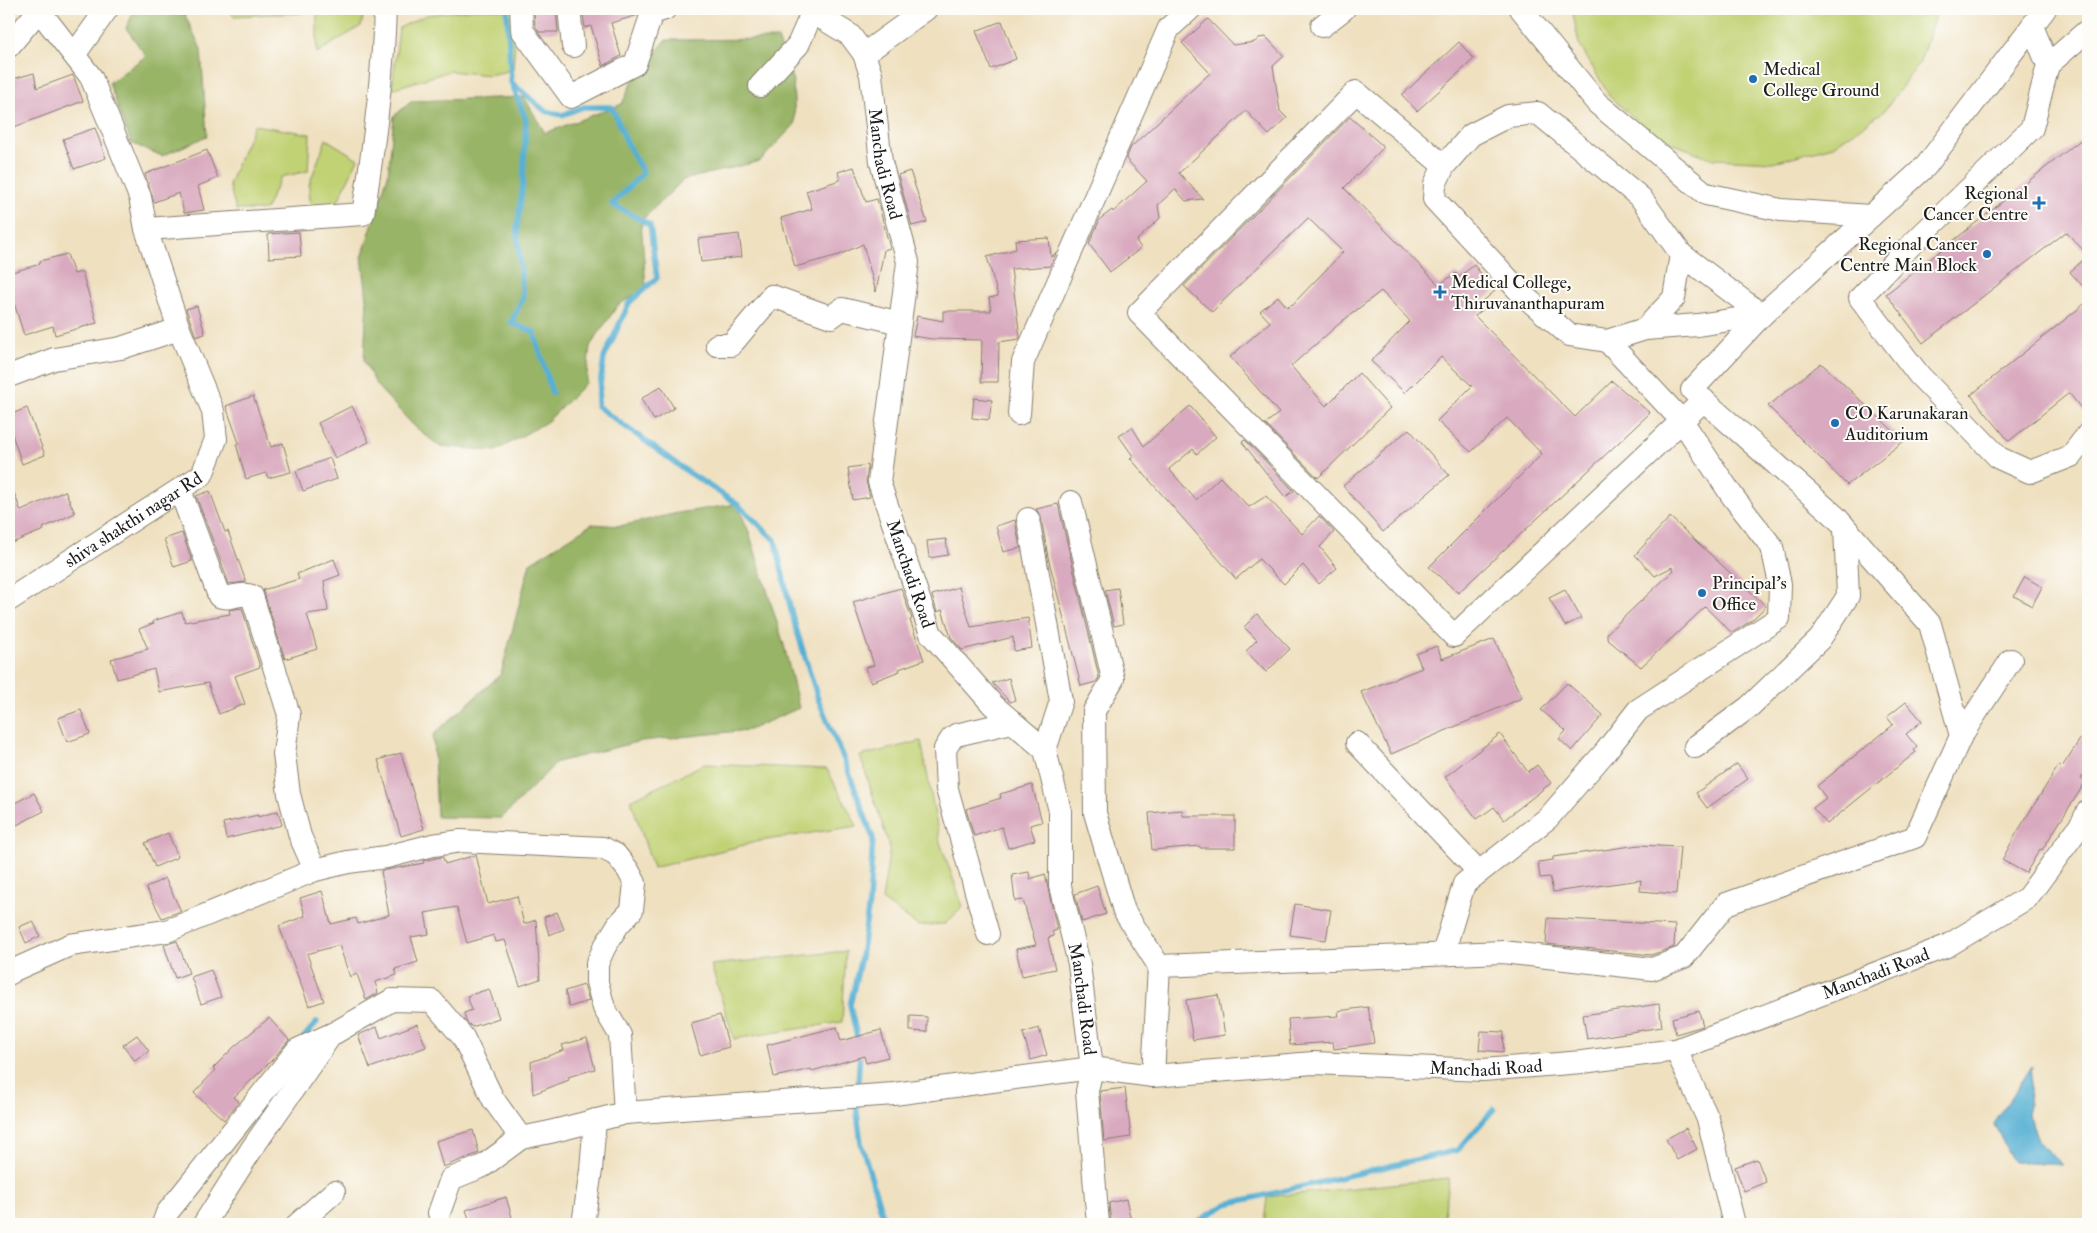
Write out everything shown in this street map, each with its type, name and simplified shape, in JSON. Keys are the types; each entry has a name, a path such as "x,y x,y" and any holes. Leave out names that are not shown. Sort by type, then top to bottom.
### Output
{"street":[{"path":"9,46 39,9"},
{"name":"shiva shakthi nagar Rd","path":"9,600 202,476 216,439 213,411 179,329 146,228 140,197 91,76 39,9"},
{"path":"74,55 107,9"},
{"path":"146,228 363,214 375,141 385,9"},
{"path":"521,9 522,30 572,97 635,64 652,13 665,9"},
{"path":"569,9 573,46"},
{"path":"864,54 926,9"},
{"path":"1019,414 1023,362 1169,28 1190,9"},
{"path":"1322,26 1344,9"},
{"path":"1521,9 1597,103 1706,194 1781,210 1871,216"},
{"path":"760,86 798,45 809,11"},
{"name":"Manchadi Road","path":"809,11 835,25 850,36 864,54 871,75 881,162 908,262 879,482 931,634 993,705 1045,750 1060,811 1060,886 1079,964 1092,1068 1153,1076 1313,1063 1483,1070 1582,1062 1676,1050 1947,946 2027,898 2082,824 2088,811"},
{"path":"1961,736 1930,624 1836,517 1692,390 1762,315 1926,166 2039,17"},
{"path":"2039,17 2048,65 2032,128 1905,250 1860,298 1919,375 1999,458 2030,472 2071,456 2088,434"},
{"path":"2048,65 2088,30"},
{"path":"1444,166 1356,92 1139,313 1454,636 1704,400"},
{"path":"1538,113 1641,198 1681,254 1762,315 1698,325 1645,329 1607,341 1569,335 1523,295 1434,199 1435,184 1444,166 1471,136 1508,116 1538,113"},
{"path":"1645,329 1674,298 1681,254"},
{"path":"717,345 731,345 772,296 832,317 842,309 900,323"},
{"path":"9,376 54,359 122,348 179,329"},
{"path":"1443,954 1464,884 1548,818 1606,752 1638,710 1779,618 1780,584 1772,547 1733,497 1682,421 1607,341"},
{"path":"180,490 219,596 225,598 244,593 252,596 289,715 284,754 289,794 300,836 315,870"},
{"path":"1071,502 1113,679 1094,711 1096,813 1124,911 1159,966 1153,1076"},
{"path":"1028,519 1061,700 1045,750"},
{"path":"1695,748 1750,707 1820,639 1848,596 1845,528"},
{"path":"1159,966 1503,952 1652,969 1684,957 1726,904 1914,837 1961,736 2011,660"},
{"path":"988,934 947,789 945,749 956,735 1012,722"},
{"path":"1356,743 1479,872"},
{"path":"9,974 70,945 167,931 315,870 348,862 386,857 433,845 461,842 603,848 616,855 628,870 635,883 632,910 618,925 597,964 597,982 604,1008 620,1035 625,1113"},
{"path":"204,1224 253,1146 331,1035 392,1000 432,1002 462,1037 493,1099 521,1138"},
{"path":"163,1224 167,1213 297,1050 337,1032"},
{"path":"1676,1050 1708,1119 1734,1224"},
{"path":"439,1212 451,1179 483,1166 521,1138 625,1113 894,1094 1092,1068 1087,1091 1098,1224"},
{"path":"583,1224 591,1170 595,1120"},
{"path":"298,1224 334,1192"}],"green space":[{"path":"135,9 182,9 201,49 207,136 162,156 131,143 109,83 146,56 126,28"},
{"path":"231,9 304,9 302,13 233,16"},
{"path":"317,9 365,9 361,26 317,53"},
{"path":"476,9 513,9 515,38 513,70 489,75 450,71 392,89 399,28 426,15"},
{"name":"Medical College Ground","path":"1572,9 1937,9 1920,62 1884,111 1833,146 1774,162 1713,159 1656,137 1610,97 1579,44"},
{"path":"778,39 793,81 795,124 760,161 683,180 641,221 646,288 618,305 590,346 586,383 548,421 496,451 439,446 413,425 377,386 364,361 367,299 362,257 388,175 394,116 412,101 524,97 545,133 622,104 632,82 666,40"},
{"path":"254,125 310,134 308,171 281,177 265,210 236,210 229,184"},
{"path":"326,139 358,159 335,207 310,206 309,185"},
{"path":"737,504 749,532 784,645 799,708 749,730 641,741 557,762 502,818 437,817 433,735 501,674 530,563 592,524 620,526 678,513"},
{"path":"921,741 940,842 963,907 945,924 918,926 882,900 890,848 860,756"},
{"path":"704,764 827,769 857,826 760,841 653,868 631,800"},
{"path":"846,951 842,1022 734,1039 711,965"},
{"path":"1449,1178 1443,1224 1264,1224 1267,1197"}],"water":[{"path":"2032,1066 2028,1115 2040,1144 2063,1165 2013,1162 1994,1124"}],"building":[{"path":"534,9 556,10 558,32 539,32 535,25"},
{"path":"582,9 640,9 638,15 611,23 621,56 603,66 591,26 585,28"},
{"path":"1208,19 1233,45 1255,42 1259,38 1266,37 1284,56 1273,66 1280,111 1287,118 1269,135 1246,111 1179,173 1203,199 1186,201 1175,189 1158,205 1160,218 1136,241 1141,248 1110,272 1089,244 1100,219 1112,210 1113,212 1147,181 1126,159 1131,147 1210,73 1182,43"},
{"path":"1002,21 1016,59 991,69 976,31"},
{"path":"1459,42 1474,59 1417,111 1402,95"},
{"path":"34,73 37,88 73,75 83,101 9,129 9,80"},
{"path":"1350,117 1384,147 1344,188 1439,285 1456,273 1459,277 1474,265 1495,291 1483,301 1487,306 1475,316 1575,417 1612,381 1650,413 1458,593 1429,567 1542,454 1507,418 1471,452 1437,421 1472,386 1441,357 1405,393 1371,361 1410,321 1381,291 1340,323 1291,366 1326,406 1359,373 1390,408 1318,478 1265,424 1279,413 1230,357 1270,322 1260,311 1278,296 1287,307 1292,305 1343,252 1308,218 1212,312 1184,286"},
{"path":"95,128 106,158 74,169 63,139"},
{"name":"Regional Cancer Centre Main Block","path":"2088,134 2088,255 2066,232 1923,343 1886,294"},
{"path":"207,150 218,178 198,186 204,210 184,213 179,193 154,202 145,174"},
{"path":"854,167 866,202 877,199 890,248 884,250 876,292 863,244 839,255 795,267 781,218 812,209 806,191 840,180 838,172"},
{"path":"910,171 927,222 912,226 898,175"},
{"path":"299,232 301,256 269,258 268,234"},
{"path":"739,234 742,257 701,262 698,239"},
{"path":"1049,238 1051,257 1056,253 1050,266 1011,269 1020,337 1019,339 999,342 998,382 981,382 982,340 932,339 913,336 917,316 943,321 943,311 991,311 989,298 998,296 987,257 1016,249 1015,240"},
{"path":"67,254 74,274 82,272 97,323 55,335 53,326 24,335 9,287 9,273 40,264 40,261"},
{"path":"2088,255 2088,292 2070,272"},
{"path":"2088,301 2088,417 2069,393 2009,441 1971,395"},
{"path":"197,306 205,334 196,337 186,309"},
{"name":"CO Karunakaran Auditorium","path":"1821,363 1904,441 1847,485 1768,406"},
{"path":"661,386 674,408 654,420 641,399"},
{"path":"253,396 271,447 283,443 291,472 268,478 266,473 246,479 236,444 239,443 226,406"},
{"path":"974,398 992,400 989,420 972,418"},
{"path":"352,406 369,442 335,458 318,423"},
{"path":"1190,406 1216,437 1197,454 1193,449 1169,469 1196,500 1220,477 1249,507 1266,496 1302,534 1319,516 1334,532 1320,547 1337,568 1319,584 1303,565 1284,584 1259,559 1236,579 1130,458 1133,456 1119,436 1132,427 1144,446"},
{"path":"27,408 45,455 22,464 9,425 9,415"},
{"path":"1409,429 1449,475 1383,532 1343,486"},
{"path":"1245,440 1294,491 1285,497 1242,442"},
{"path":"330,458 337,479 303,491 296,471"},
{"path":"868,465 866,481 870,497 853,500 848,468"},
{"path":"10,482 21,511 65,491 75,513 43,528 44,530 9,544"},
{"path":"210,491 225,532 228,531 246,582 229,584 196,496"},
{"path":"1058,504 1099,677 1096,682 1081,686 1048,557 1041,517 1036,509"},
{"name":"Principal's Office","path":"1670,517 1766,606 1752,620 1732,633 1705,607 1641,667 1607,639 1607,633 1674,570 1672,567 1655,576 1635,555"},
{"path":"1015,520 1020,548 1003,552 996,526"},
{"path":"182,533 192,561 174,567 164,539"},
{"path":"946,539 948,555 929,558 927,541"},
{"path":"334,559 340,575 324,581 328,611 307,614 317,649 285,659 263,590 299,579 297,574"},
{"path":"2025,577 2042,587 2032,606 2014,596"},
{"path":"959,587 971,627 1028,618 1032,648 1014,651 1013,637 962,650 951,637 942,610 937,612 932,595"},
{"path":"901,588 924,660 871,682 865,668 874,665 853,602"},
{"path":"1118,588 1123,624 1114,626 1105,590"},
{"path":"1565,590 1581,618 1565,626 1549,598"},
{"path":"242,608 260,667 235,676 245,704 219,714 208,683 159,692 154,669 117,679 111,659 148,649 139,629 154,623 153,621 182,612 185,622 230,614 229,610"},
{"path":"1257,614 1290,649 1266,672 1246,651 1257,640 1244,627"},
{"path":"1494,639 1522,698 1391,754 1361,692 1422,668 1416,654 1437,646 1442,659"},
{"path":"1009,678 1015,700 1010,702 992,683"},
{"path":"1567,683 1603,715 1572,751 1559,739 1566,731 1541,710"},
{"path":"1906,702 1922,721 1906,734 1917,747 1914,750 1916,752 1827,824 1813,808 1826,798 1817,786 1893,725 1887,717"},
{"path":"81,710 90,734 67,742 58,718"},
{"path":"2088,727 2088,768 2081,779 2086,781 2026,873 2002,860 2059,765 2062,767"},
{"path":"1500,734 1528,772 1537,765 1551,783 1504,820 1494,807 1477,819 1445,777"},
{"path":"401,753 424,829 401,836 378,760"},
{"path":"1737,764 1748,779 1707,808 1696,793"},
{"path":"1032,785 1042,822 1030,825 1035,840 1008,848 1002,827 974,836 966,809 1001,798 1000,794"},
{"path":"34,793 44,811 9,829 9,806"},
{"path":"1182,810 1183,816 1235,816 1235,848 1200,848 1200,846 1152,850 1149,813"},
{"path":"278,811 282,825 226,839 223,823 258,815 258,817"},
{"path":"168,833 178,857 155,867 145,843"},
{"path":"1639,845 1680,847 1676,894 1640,891 1641,880 1553,892 1550,877 1540,878 1538,862 1553,860 1553,857"},
{"path":"476,855 488,904 517,896 524,924 536,920 540,979 520,986 505,940 496,942 494,935 467,943 457,907 425,913 429,934 411,937 418,962 395,969 397,975 375,982 378,993 366,1000 357,974 350,977 339,945 307,954 324,1001 309,1006 279,926 305,916 300,898 322,891 331,924 356,918 358,924 389,915 381,871 424,863 423,861 443,857 445,864"},
{"path":"1029,872 1030,879 1045,874 1057,930 1052,932 1054,936 1048,938 1055,969 1022,976 1016,949 1036,945 1023,900 1015,901 1012,875"},
{"path":"165,878 181,911 162,918 146,888"},
{"path":"1097,886 1106,914 1082,922 1075,894"},
{"path":"1295,904 1331,910 1326,940 1290,935"},
{"path":"557,912 564,929 549,935 544,917"},
{"path":"1548,918 1675,925 1674,947 1651,955 1546,944"},
{"path":"33,921 40,936 26,943 19,927"},
{"path":"177,941 189,973 175,978 164,945"},
{"path":"211,970 221,997 201,1004 191,977"},
{"path":"584,985 589,1001 569,1007 565,991"},
{"path":"489,989 499,1018 472,1027 466,1021 464,1013 472,1010 467,996"},
{"path":"1218,995 1225,1035 1193,1040 1186,1000"},
{"path":"1659,1004 1662,1027 1587,1039 1583,1015"},
{"path":"1368,1007 1374,1043 1334,1049 1333,1042 1290,1045 1288,1019 1339,1016 1338,1011"},
{"path":"1699,1011 1703,1026 1676,1034 1672,1018"},
{"path":"720,1015 729,1047 700,1055 691,1023"},
{"path":"910,1016 927,1017 927,1032 910,1031"},
{"path":"269,1018 289,1040 272,1060 234,1097 239,1102 224,1120 194,1093 215,1070 213,1068 235,1046"},
{"path":"417,1024 426,1047 370,1068 358,1035 377,1027 381,1038"},
{"path":"837,1027 841,1041 881,1030 888,1057 866,1063 864,1056 812,1071 811,1069 774,1077 767,1045"},
{"path":"1039,1028 1047,1055 1031,1060 1023,1033"},
{"path":"1481,1031 1504,1032 1503,1052 1479,1050"},
{"path":"137,1035 149,1051 135,1061 123,1045"},
{"path":"587,1038 595,1069 568,1077 569,1080 533,1094 531,1062 564,1050 562,1045"},
{"path":"1125,1088 1131,1137 1104,1141 1100,1091"},
{"path":"1686,1128 1697,1149 1677,1160 1666,1139"},
{"path":"473,1130 479,1153 443,1167 436,1141"},
{"path":"1757,1159 1766,1182 1744,1191 1735,1167"},
{"path":"506,1197 514,1224 471,1224 466,1210"},
{"path":"1126,1199 1132,1224 1111,1224 1109,1203"}],"waterway":[{"path":"507,9 511,82 545,111 562,115 583,107 612,107 627,143 643,173 612,204 650,225 657,278 629,303 604,358 597,406 685,470 737,504 775,540 792,615 818,699 845,762 873,838 869,903 861,957 850,1005 858,1042"},
{"path":"512,84 526,120 523,183 517,228 523,297 511,323 534,332 552,393"},
{"path":"303,1038 317,1022"},
{"path":"858,1082 860,1052"},
{"path":"856,1105 861,1143 885,1224"},
{"path":"1193,1224 1227,1204 1458,1150 1494,1109"}],"place":[{"name":"Medical College Ground","path":"1753,79"},
{"name":"Regional Cancer Centre","path":"2039,203"},
{"name":"Regional Cancer Centre Main Block","path":"1987,254"},
{"name":"Medical College, Thiruvananthapuram","path":"1440,292"},
{"name":"CO Karunakaran Auditorium","path":"1835,423"},
{"name":"Principal's Office","path":"1702,593"}]}
